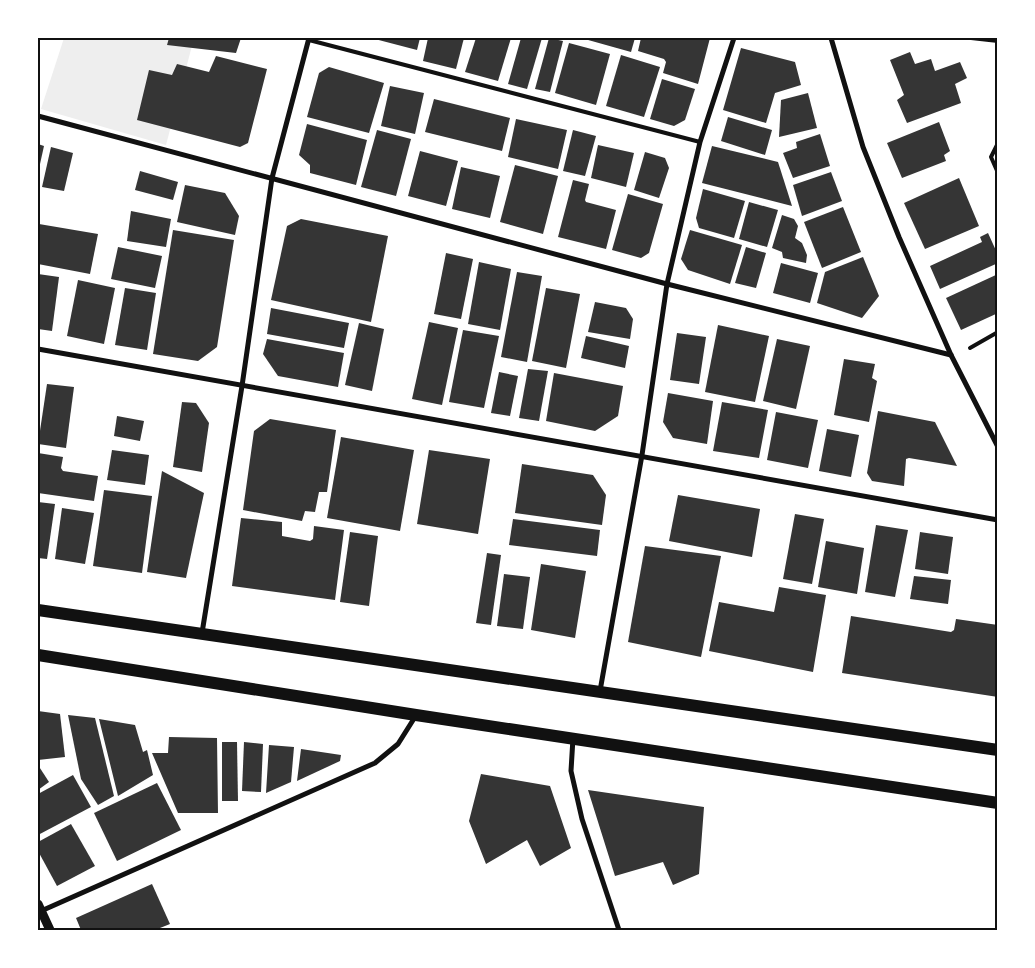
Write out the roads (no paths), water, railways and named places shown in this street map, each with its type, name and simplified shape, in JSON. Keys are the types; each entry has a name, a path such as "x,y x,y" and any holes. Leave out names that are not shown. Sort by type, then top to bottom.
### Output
{"main road":[{"path":"38,610 998,750"},
{"path":"38,655 416,715 998,803"}],"street":[{"path":"600,691 642,456 667,284 700,142 734,38"},
{"path":"831,38 863,147 899,237 951,355 998,447"},
{"path":"202,633 242,386 272,178 309,39"},
{"path":"38,116 667,284 951,355"},
{"path":"38,349 998,520"},
{"path":"50,930 39,908 375,763 398,744 416,715"},
{"path":"573,738 571,771 582,820 619,930"}],"lane":[{"path":"971,38 998,41"},
{"path":"309,39 700,142"},
{"path":"998,143 991,157 998,173"},
{"path":"970,348 998,332"}]}
